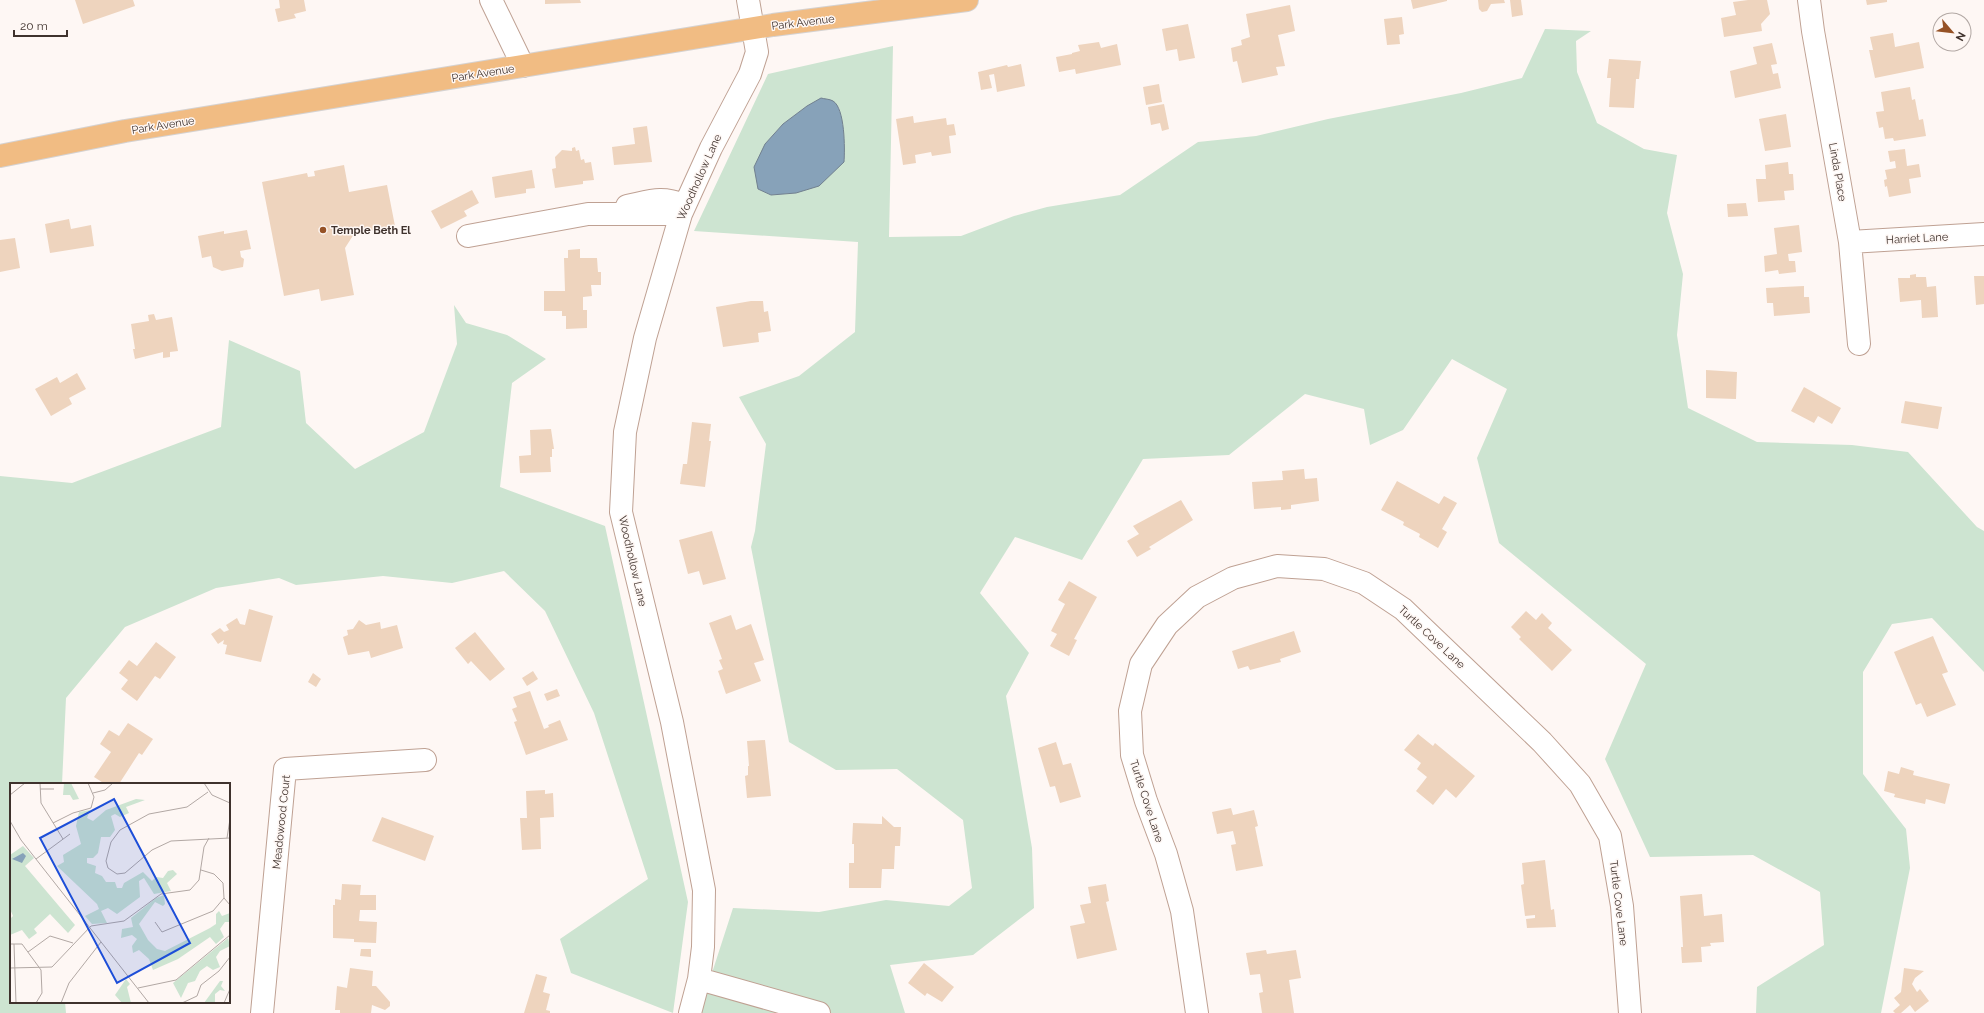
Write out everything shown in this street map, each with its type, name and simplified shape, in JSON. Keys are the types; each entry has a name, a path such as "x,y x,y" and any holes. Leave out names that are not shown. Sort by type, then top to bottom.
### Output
{"main road":[{"name":"Park Avenue","path":"0,156 125,131 523,66 753,29 967,0"}],"street":[{"path":"491,0 523,66"},
{"name":"Woodhollow Lane","path":"690,1013 699,979 703,947 704,890 672,722 622,512 625,432 645,338 683,209 711,148 750,74 757,52 748,0"},
{"name":"Linda Place","path":"1809,0 1813,31 1850,242 1859,344"},
{"path":"468,236 588,214 658,199 670,199 683,209"},
{"name":"Harriet Lane","path":"1850,242 1984,234"},
{"name":"Turtle Cove Lane","path":"1197,1013 1182,911 1166,854 1146,801 1132,755 1130,711 1141,664 1167,625 1197,597 1233,578 1278,566 1324,569 1364,583 1403,609 1542,742 1580,784 1610,836 1622,906 1630,1013"},
{"name":"Meadowood Court","path":"262,1013 285,769 425,760"},
{"path":"699,979 819,1013"}],"green space":[{"path":"1545,29 1591,31 1576,41 1577,72 1597,123 1644,149 1677,155 1667,213 1683,274 1677,335 1688,408 1757,442 1852,445 1908,452 1977,527 1984,531 1984,672 1932,618 1892,624 1863,672 1863,774 1906,829 1910,868 1881,1013 1756,1013 1757,987 1824,945 1820,892 1753,855 1650,857 1605,759 1646,664 1499,543 1477,458 1507,389 1452,359 1403,430 1370,445 1364,409 1305,394 1229,455 1143,459 1082,560 1015,537 980,593 1029,653 1006,696 1032,848 1034,908 973,955 890,965 905,1013 699,1013 733,908 819,912 886,900 949,906 972,888 963,820 897,769 836,770 789,742 751,547 755,531 766,444 739,397 799,376 855,332 858,242 694,231 768,74 893,46 889,237 961,236 1014,216 1047,207 1120,195 1198,142 1256,136 1328,119 1461,93 1522,78","holes":["807,106 839,107 841,122 796,193 771,195 758,189 765,144 783,124"]},
{"path":"454,305 466,323 507,335 546,359 512,383 500,487 605,526 688,902 673,1013 571,973 560,939 648,879 594,713 545,611 504,571 452,583 383,576 296,585 279,578 216,588 125,627 66,698 62,783 10,783 10,1003 65,1003 66,1013 0,1013 0,476 72,483 221,427 229,340 300,371 306,423 355,469 424,432 457,344"}],"water":[{"path":"821,98 833,101 837,105 840,112 843,129 844,162 819,186 796,193 771,195 758,189 754,167 765,144 783,124 807,106"}],"building":[{"path":"75,0 133,0 135,6 83,24"},
{"path":"279,0 304,0 306,11 294,14 296,18 278,22 275,9 280,8"},
{"path":"545,0 580,0 581,3 545,4"},
{"path":"1411,0 1447,0 1447,1 1413,9"},
{"path":"1478,0 1504,0 1505,3 1491,4 1487,11 1482,12 1479,9"},
{"path":"1510,0 1521,0 1523,15 1512,17"},
{"path":"1767,0 1770,14 1761,24 1762,31 1724,37 1721,18 1736,15 1733,2"},
{"path":"1866,0 1887,0 1887,2 1867,5"},
{"path":"1290,5 1295,31 1278,35 1285,66 1276,67 1278,75 1242,83 1237,61 1233,62 1231,48 1242,45 1241,40 1250,37 1246,14"},
{"path":"1402,17 1404,34 1399,35 1400,44 1387,45 1384,19"},
{"path":"1188,24 1195,58 1179,61 1177,49 1166,51 1162,29"},
{"path":"1893,33 1895,47 1919,42 1924,68 1875,78 1869,50 1873,50 1870,37"},
{"path":"1099,42 1101,48 1117,44 1121,65 1076,74 1075,69 1059,72 1056,57 1080,51 1078,45"},
{"path":"1772,43 1777,64 1771,65 1773,74 1778,73 1781,88 1735,98 1730,71 1757,64 1753,47"},
{"path":"1609,59 1641,61 1639,79 1636,79 1634,108 1609,107 1611,78 1607,78"},
{"path":"1021,64 1025,86 997,92 994,74 989,75 992,88 981,90 978,72 1007,65 1008,67"},
{"path":"1159,84 1162,102 1146,105 1143,87"},
{"path":"1910,87 1912,100 1915,99 1919,120 1923,119 1926,136 1894,141 1893,138 1885,139 1883,127 1879,128 1876,112 1884,111 1881,92"},
{"path":"1164,104 1169,129 1162,131 1160,123 1151,125 1148,107"},
{"path":"1786,114 1791,147 1765,151 1759,119"},
{"path":"913,116 914,123 946,118 947,125 954,124 956,135 949,136 951,153 932,156 931,152 915,155 916,163 903,165 896,119"},
{"path":"647,126 652,162 614,165 612,147 635,144 633,128"},
{"path":"575,147 576,151 579,150 581,160 584,159 585,163 591,162 594,180 583,181 583,184 555,188 552,169 556,168 555,157 562,150 572,151 572,148"},
{"path":"1905,149 1907,166 1919,164 1921,177 1909,179 1911,193 1889,197 1887,186 1885,187 1884,180 1887,179 1885,170 1896,168 1895,161 1890,162 1888,151"},
{"path":"1788,162 1789,174 1793,174 1794,190 1784,191 1785,200 1758,202 1756,179 1766,179 1765,165"},
{"name":"Temple Beth El","path":"344,165 349,192 387,185 395,226 354,234 345,248 354,295 321,301 319,289 284,296 262,182 307,173 308,177 315,176 314,171"},
{"path":"532,170 535,188 526,189 526,193 495,198 492,177"},
{"path":"472,190 479,203 464,211 467,216 441,229 431,211"},
{"path":"1746,203 1748,216 1728,217 1727,204"},
{"path":"69,219 71,229 91,225 94,246 50,253 45,224"},
{"path":"1799,225 1802,252 1788,254 1789,261 1795,261 1796,272 1779,274 1778,270 1765,272 1764,256 1777,254 1774,228"},
{"path":"247,230 251,249 240,251 241,257 244,259 243,267 222,271 213,267 211,256 202,258 198,236 224,231 224,234"},
{"path":"15,238 20,268 0,272 0,240"},
{"path":"580,249 580,258 597,258 598,272 601,272 601,285 591,285 592,296 583,297 583,310 587,310 587,328 566,329 566,316 562,316 562,311 544,311 544,291 565,291 564,258 568,258 568,250"},
{"path":"1916,274 1916,277 1926,277 1927,287 1936,286 1938,317 1922,318 1921,300 1900,302 1898,278 1910,278 1910,275"},
{"path":"1974,276 1984,276 1984,304 1976,305"},
{"path":"1804,286 1804,297 1809,297 1810,313 1774,316 1773,303 1767,303 1766,288"},
{"path":"751,301 763,301 764,312 768,311 771,331 758,333 759,342 723,347 716,307"},
{"path":"154,314 156,320 172,317 178,351 170,352 170,357 163,358 163,352 135,359 131,324 149,321 148,315"},
{"path":"1706,370 1737,372 1736,399 1706,398"},
{"path":"77,373 86,389 69,398 72,404 51,416 35,389 57,377 60,383"},
{"path":"1804,387 1841,408 1832,424 1818,416 1814,423 1791,411"},
{"path":"1905,401 1942,407 1938,429 1901,423"},
{"path":"692,422 711,424 709,441 711,441 705,487 680,484 683,464 687,464"},
{"path":"551,429 554,449 552,449 552,457 550,457 551,472 520,473 519,456 531,455 530,430"},
{"path":"1304,469 1305,479 1317,478 1319,501 1291,505 1291,509 1281,510 1281,507 1254,509 1252,482 1283,480 1282,471"},
{"path":"1397,481 1439,504 1444,496 1457,503 1442,529 1447,532 1438,548 1419,537 1420,534 1403,525 1404,522 1381,510"},
{"path":"1181,500 1193,520 1149,547 1151,549 1137,557 1127,541 1139,534 1133,526"},
{"path":"712,531 726,579 703,585 699,571 688,574 679,540"},
{"path":"1069,581 1097,597 1074,639 1077,640 1069,656 1050,646 1057,634 1051,631 1065,604 1058,600"},
{"path":"249,609 273,616 261,662 225,654 227,645 223,644 224,640 218,644 211,634 220,628 224,632 229,630 226,625 237,618 240,624 245,625"},
{"path":"1526,611 1536,620 1542,613 1552,623 1548,628 1572,650 1552,671 1519,639 1521,637 1511,627"},
{"path":"731,615 736,630 751,624 764,660 754,663 761,681 726,694 718,671 723,669 719,660 722,659 709,623"},
{"path":"359,620 366,625 380,622 381,629 397,625 403,648 371,658 369,651 348,655 343,637 348,635 347,630 353,629"},
{"path":"1294,631 1301,652 1280,659 1281,662 1250,670 1248,666 1238,669 1232,651"},
{"path":"475,632 505,669 490,681 471,661 468,664 455,648"},
{"path":"1933,636 1948,672 1942,674 1956,705 1927,717 1921,703 1916,705 1894,652"},
{"path":"156,642 176,657 160,679 155,676 137,701 121,689 128,680 119,673 129,660 137,666"},
{"path":"533,671 538,679 527,686 522,678"},
{"path":"313,673 321,679 316,687 308,682"},
{"path":"557,689 560,696 547,701 544,694"},
{"path":"530,691 544,729 549,727 548,725 560,720 568,740 526,755 514,722 517,721 512,709 517,707 513,697"},
{"path":"128,723 153,739 142,755 139,753 120,783 103,783 94,777 111,752 100,744 109,730 119,736"},
{"path":"1418,734 1433,746 1435,743 1475,776 1456,798 1446,789 1433,805 1416,791 1427,777 1417,769 1421,763 1404,750"},
{"path":"765,740 771,796 747,798 745,776 748,775 749,766 747,741"},
{"path":"1056,742 1063,765 1071,763 1081,797 1060,803 1055,786 1050,787 1038,748"},
{"path":"1901,767 1914,771 1913,775 1950,784 1945,804 1926,799 1925,804 1894,797 1895,794 1884,791 1888,771 1899,774"},
{"path":"545,790 545,794 553,793 554,817 540,818 541,849 522,850 520,818 527,818 526,791"},
{"path":"1231,808 1233,815 1254,810 1258,826 1255,827 1263,866 1236,871 1231,845 1236,844 1233,831 1217,834 1212,812"},
{"path":"882,816 894,827 901,827 900,846 895,846 894,869 882,869 881,888 849,888 849,863 854,863 854,844 852,844 853,823 882,824"},
{"path":"382,817 434,836 425,861 372,841"},
{"path":"1545,860 1551,910 1554,909 1556,927 1527,928 1526,919 1535,918 1535,915 1525,916 1521,885 1524,884 1522,863"},
{"path":"342,884 361,885 360,895 376,895 376,910 360,910 359,921 377,922 376,943 354,942 354,939 333,938 333,905 335,905 335,899 341,900"},
{"path":"1106,884 1109,901 1106,902 1117,950 1077,959 1070,926 1085,923 1080,905 1091,903 1088,887"},
{"path":"1702,894 1704,916 1722,914 1724,942 1710,943 1711,946 1701,947 1702,962 1682,963 1681,947 1683,947 1680,896"},
{"path":"361,949 371,949 371,957 360,956"},
{"path":"1266,950 1267,954 1296,950 1301,978 1289,980 1294,1013 1262,1013 1259,993 1263,992 1260,974 1250,975 1246,953"},
{"path":"924,963 954,987 942,1002 927,993 925,996 908,983"},
{"path":"350,968 373,971 372,986 376,986 390,1002 390,1006 385,1010 372,1005 371,1013 340,1013 340,1010 335,1010 337,986 347,988"},
{"path":"1904,968 1924,971 1915,978 1912,984 1917,992 1920,989 1929,1001 1915,1012 1910,1005 1901,1013 1895,1013 1893,1011 1900,1005 1894,998 1901,992"},
{"path":"536,974 547,977 543,992 550,994 546,1010 550,1011 550,1013 524,1013"}],"place":[{"name":"Temple Beth El","path":"323,230"}]}
